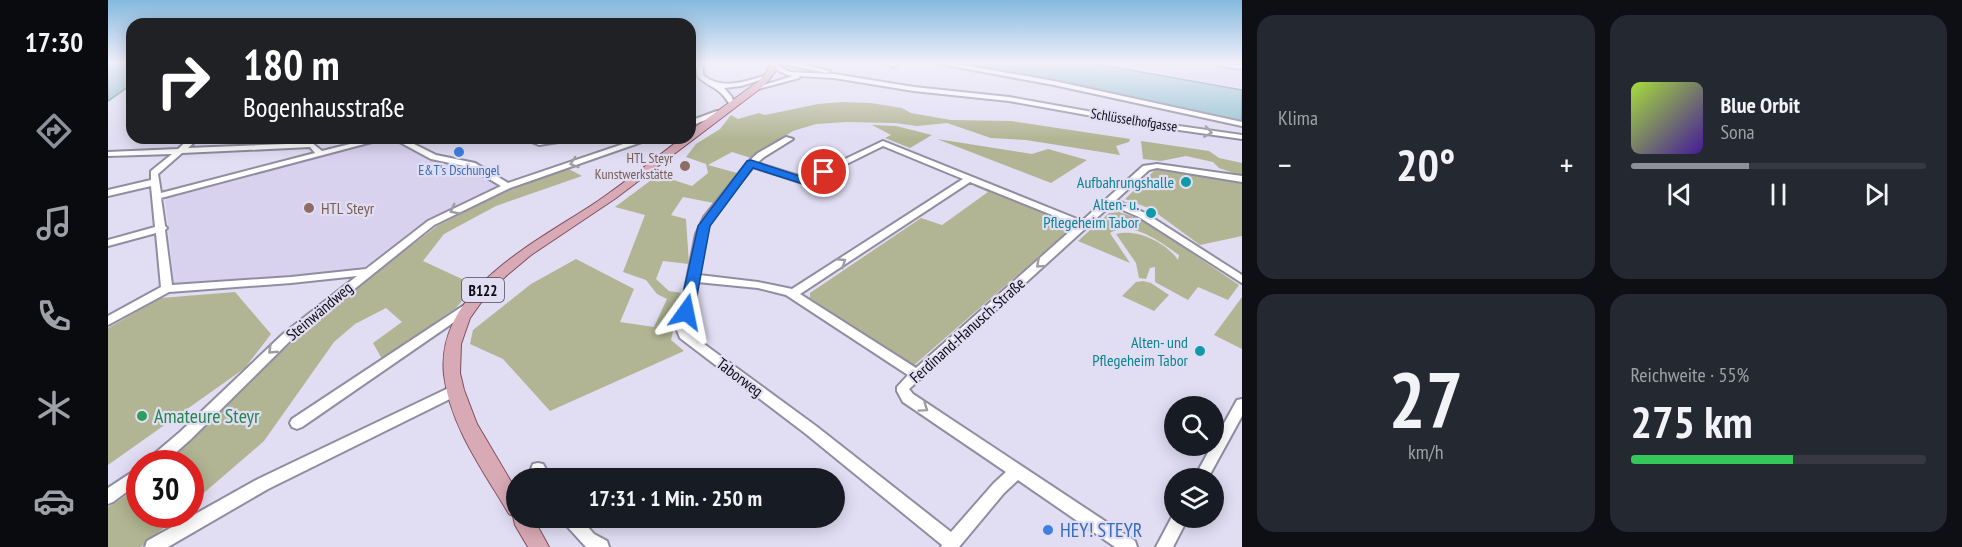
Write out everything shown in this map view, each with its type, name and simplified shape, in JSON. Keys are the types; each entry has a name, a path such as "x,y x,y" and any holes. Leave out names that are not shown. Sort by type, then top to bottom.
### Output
{"main road":[{"name":"B122","path":"696,132 753,90"},
{"name":"B122","path":"506,491 474,435 455,390 451,371 452,352 457,331 470,306 502,272 601,204 680,144"},
{"path":"528,528 539,547"}],"street":[{"path":"721,89 732,104"},
{"name":"Schlüsselhofgasse","path":"753,90 758,89"},
{"name":"Schlüsselhofgasse","path":"911,89 1009,99 1137,123 1242,137"},
{"path":"1079,89 1242,124"},
{"path":"696,122 720,113"},
{"name":"Taborweg","path":"789,139 761,154 751,164 704,226 683,330 684,335 811,430 951,545"},
{"path":"167,289 162,228 154,173 187,144"},
{"path":"158,196 359,144"},
{"path":"408,144 434,157 472,165 507,186 631,144"},
{"path":"751,164 806,182 878,144 889,144 1084,225"},
{"path":"108,154 312,145 320,154"},
{"name":"Ferdinand-Hanusch-Straße","path":"1017,471 908,398 903,387 1151,166 1242,179"},
{"path":"794,294 970,178"},
{"path":"108,193 155,182"},
{"name":"Steinwändweg","path":"168,450 287,337 366,272 431,223 485,194 507,186"},
{"path":"1110,201 1142,215 1242,280"},
{"path":"108,243 162,228"},
{"path":"108,321 167,289 366,272"},
{"path":"693,278 781,289 794,294 917,375"},
{"path":"297,423 470,306"},
{"path":"153,547 263,484 455,390"},
{"path":"1207,468 1242,404"},
{"path":"951,545 999,488 1017,471 1129,547"},
{"path":"108,497 126,484"},
{"path":"579,528 588,539 601,547"},
{"path":"1164,547 1174,528"}],"shaded area":[{"path":"108,89 126,89 108,101"},
{"path":"1079,89 1242,90 1242,121"},
{"path":"871,103 902,108 911,113 951,120 1011,121 1130,139 1129,142 1116,146 1120,155 1026,140 991,138 947,123 917,126 847,122 816,124 793,131 751,158 732,152 708,165 737,173 714,203 683,197 671,215 686,219 689,264 663,261 656,279 669,291 682,293 671,340 684,351 550,411 503,359 470,344 473,330 531,284 576,259 634,289 620,322 654,327 667,299 657,294 646,280 623,272 645,215 615,207 658,175 692,186 708,173 706,164 686,157 696,144 720,129 731,115 738,119 759,113 765,115 818,104"},
{"path":"872,125 896,126 932,135 910,148 885,138 891,135"},
{"path":"937,139 1032,154 1048,149 1087,160 1051,183"},
{"path":"1141,141 1209,151 1219,158 1242,163 1242,176 1219,168 1213,162 1186,156 1161,161 1143,159"},
{"name":"HTL Steyr","path":"369,144 399,144 434,162 456,160 498,187 425,221 360,270 174,284 165,196"},
{"path":"567,168 582,176 496,206 444,234 423,261 475,285 456,308 382,359 373,343 402,322 386,308 355,324 334,342 264,441 204,493 204,450 181,450 270,361 370,277 437,226 493,197"},
{"path":"1156,169 1242,181 1242,236 1200,245 1151,209 1125,199"},
{"path":"978,184 1075,225 913,366 810,298 810,293 921,218 942,225 988,192 974,186"},
{"path":"1119,212 1143,220 1239,285 1228,300 1198,287 1188,300 1155,282 1155,267 1150,268 1146,279 1139,278 1136,263 1116,234 1133,233 1151,238 1167,248 1178,260 1179,255 1146,234 1127,229 1118,229 1110,233 1130,263 1078,241 1109,213"},
{"path":"1136,282 1151,283 1169,295 1154,311 1122,296"},
{"name":"Amateure Steyr","path":"235,292 271,334 245,368 129,450 126,450 108,465 108,328 161,298"},
{"path":"1242,297 1242,349 1214,335"},
{"path":"126,495 126,528 164,528 141,547 108,547 108,507"}],"place":[{"name":"E&T's Dschungel","path":"459,152"},
{"name":"HTL Steyr Kunstwerkstätte","path":"685,166"},
{"name":"Aufbahrungshalle","path":"1186,182"},
{"name":"HTL Steyr","path":"309,208"},
{"name":"Alten- u. Pflegeheim Tabor","path":"1151,213"},
{"name":"Alten- und Pflegeheim Tabor","path":"1200,351"},
{"name":"Amateure Steyr","path":"142,416"},
{"name":"HEY! STEYR","path":"1048,530"}],"route":[{"path":"686,312 704,226 744,170 751,164 806,182 824,172"}]}
